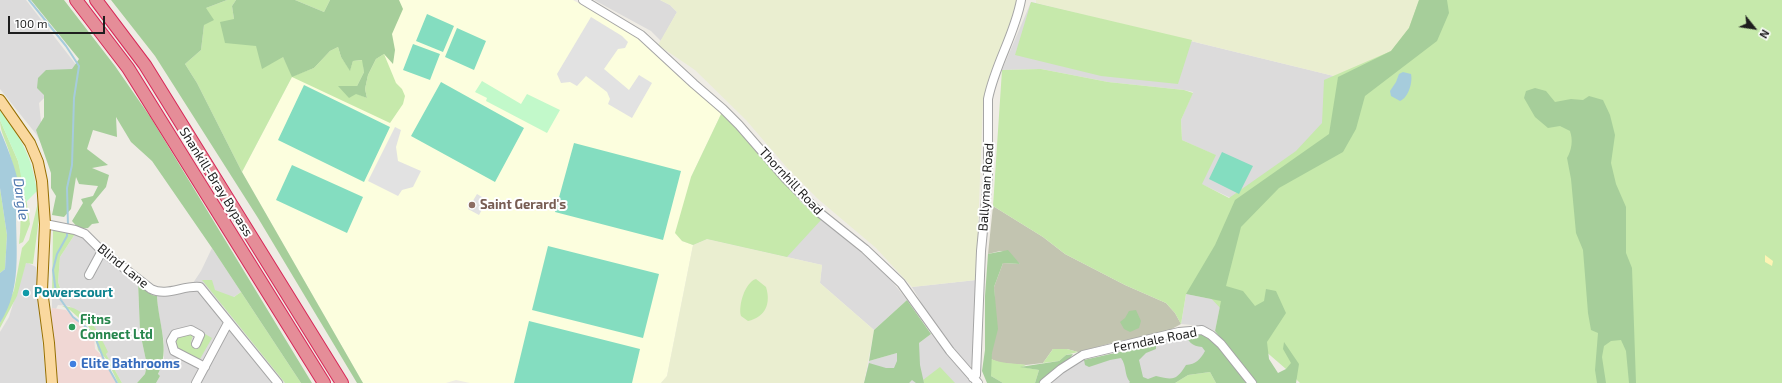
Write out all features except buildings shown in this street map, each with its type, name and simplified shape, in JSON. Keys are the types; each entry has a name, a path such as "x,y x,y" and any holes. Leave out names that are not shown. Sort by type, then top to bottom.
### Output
{"highway":[{"name":"Shankill-Bray Bypass","path":"76,0 128,68 324,383"},
{"name":"Shankill-Bray Bypass","path":"96,0 145,65 342,383"}],"main road":[{"path":"0,100 22,130 38,162 42,181 45,224 42,290 49,336 52,383"}],"street":[{"name":"Thornhill Road","path":"583,0 641,35 728,114 785,178 820,213 865,249 901,284 950,351 976,381"},
{"name":"Ballyman Road","path":"976,381 982,251 988,178 988,99 990,88 1012,33 1021,0"},
{"name":"Blind Lane","path":"45,224 75,230 85,234 102,251 151,289 158,292 192,286 200,287 278,383"},
{"path":"89,276 102,251"},
{"path":"196,383 228,323"},
{"path":"196,344 200,335 191,330 175,334 171,341 174,351 205,368"},
{"name":"Ferndale Road","path":"1044,383 1060,369 1084,355 1179,332 1202,330 1211,335 1221,344 1252,383"}],"shaded area":[{"path":"0,0 26,0 77,66 39,103 44,149 36,134 0,89"},
{"name":"Saint Gerard's","path":"330,0 573,0 636,34 678,76 722,112 691,177 682,241 693,245 667,376 661,383 470,383 456,380 446,383 363,383 242,172 292,77"},
{"path":"594,0 660,0 670,5 677,12 661,41 651,31"},
{"path":"660,0 1018,0 1012,24 987,84 983,103 976,280 912,287 876,248 818,199 789,170 746,120 695,70 658,45 677,12 670,5"},
{"path":"1036,0 1419,0 1412,20 1424,25 1400,51 1338,77 1036,3"},
{"path":"1031,2 1338,77 1329,134 1235,200 1201,184 1215,155 1182,140 1181,120 1193,92 1108,82 1041,69 1002,70"},
{"path":"591,17 622,36 628,42 625,48 618,49 604,69 629,90 639,75 652,83 632,118 608,104 610,99 607,92 586,76 577,86 570,82 561,83 557,74"},
{"path":"395,127 401,130 396,147 398,161 421,171 413,187 402,190 398,196 368,181"},
{"path":"766,162 802,203 875,264 891,280 907,300 874,330 820,283 822,265 707,239 693,245"},
{"path":"477,194 487,200 479,215 468,209"},
{"path":"993,206 1043,237 1065,254 1125,285 1166,303 1175,313 1181,324 1170,330 1150,336 1119,341 1078,352 1067,349 1053,349 1043,363 1026,365 1000,363 991,359 995,306 994,287 1003,263 1020,264 1004,251 988,254"},
{"path":"75,234 81,235 94,250 103,254 138,281 140,332 147,365 145,374 137,383 122,383 106,354 101,338 96,330 69,306 58,305 56,309 52,308 52,296 59,299 63,295 58,282 60,257"},
{"path":"707,239 822,265 820,283 874,330 864,383 661,383 667,376 693,245"},
{"path":"212,248 241,292 222,305 285,383 156,383 160,376 158,375 164,358 164,342 157,296 160,289 193,283 201,271"},
{"path":"26,262 36,267 46,383 0,383 0,332 9,317"},
{"path":"976,280 973,362 970,368 938,331 912,287"},
{"path":"1186,294 1221,301 1215,331 1202,326 1181,324"},
{"path":"52,308 66,310 94,336 95,349 104,358 117,383 58,383 51,312"},
{"path":"1185,333 1224,353 1175,383 1052,383 1070,366 1084,360 1124,351"},
{"path":"931,334 971,383 864,383 869,361 911,349"}],"green space":[{"path":"31,0 64,0 115,66 151,118 312,383 301,383 212,248 152,161 131,142 116,117 117,137 93,130 87,149 108,165 92,168 109,175 106,187 91,205 99,223 92,224 88,228 79,229 72,221 83,203 81,199 93,196 98,186 79,184 76,177 71,209 64,217 52,215 56,196 51,188 51,173 36,130 44,117 44,95 37,88 38,78 46,70 72,69 79,59"},
{"path":"111,0 227,0 206,8 214,20 204,25 201,50 185,64 197,83 242,172 363,383 357,383 258,218 155,56"},
{"path":"227,0 236,0 232,6 234,19 256,46 283,57 293,76 314,68 330,51 338,47 341,57 350,70 353,61 363,60 364,72 357,86 339,86 367,98 365,89 368,75 376,59 384,54 396,83 402,89 405,96 403,104 390,123 292,77 242,172 197,83 185,64 201,50 206,8"},
{"path":"236,0 295,0 324,12 330,0 399,0 403,9 392,34 395,50 393,64 384,54 376,59 368,75 365,89 367,98 356,94 349,98 338,86 357,86 364,72 362,60 353,61 350,71 341,57 338,47 330,51 314,68 292,77 283,57 262,69 256,46 225,43 220,22 234,19 232,6"},
{"path":"295,0 330,0 324,12"},
{"path":"1419,0 1782,0 1782,383 1300,383 1241,330 1206,293 1186,294 1181,324 1175,313 1166,303 1125,285 1065,254 1043,237 993,206 1002,70 1041,69 1108,82 1184,90 1193,93 1181,120 1182,140 1216,155 1202,184 1229,198 1296,151 1322,123 1324,80 1391,51 1409,28"},
{"path":"1419,0 1447,0 1449,13 1437,41 1365,96 1356,129 1343,152 1279,188 1241,227 1226,286 1243,291 1255,306 1264,301 1266,289 1276,291 1286,313 1267,342 1269,359 1278,373 1286,369 1291,363 1283,349 1284,342 1299,364 1296,383 1257,383 1215,331 1221,301 1186,294 1215,245 1235,200 1329,134 1338,77 1391,51 1409,28"},
{"path":"1031,2 1192,40 1178,84 1101,76 1015,55"},
{"path":"427,14 454,26 443,52 416,41"},
{"path":"457,28 486,41 474,70 445,57"},
{"path":"413,44 440,54 430,80 403,70"},
{"path":"482,81 521,104 527,94 560,110 547,133 486,101 487,98 475,92"},
{"path":"441,82 524,128 495,182 411,136"},
{"path":"304,85 390,127 364,182 278,140"},
{"path":"1535,88 1546,91 1555,102 1571,99 1583,100 1589,96 1603,100 1610,115 1615,135 1611,163 1616,184 1626,207 1626,253 1632,268 1636,383 1629,383 1626,351 1621,340 1611,341 1604,346 1602,357 1606,383 1597,383 1595,370 1598,333 1591,330 1588,313 1583,250 1576,233 1571,179 1567,158 1572,144 1572,138 1570,131 1560,126 1548,128 1535,117 1524,98 1526,91"},
{"path":"0,110 20,139 32,167 37,191 26,202 18,161 0,120"},
{"path":"722,112 802,203 821,220 787,257 707,239 693,245 682,241 675,233 691,177"},
{"path":"0,120 18,161 24,185 30,224 23,242 19,244 21,222 18,188 9,150 1,129"},
{"path":"574,143 681,171 663,240 555,212"},
{"path":"1222,152 1253,166 1239,194 1209,179"},
{"path":"292,165 363,197 347,233 276,200"},
{"path":"0,188 7,235 5,269 0,273"},
{"path":"38,202 39,218 33,264 26,263 17,296 0,328 0,323 14,290 22,248 29,240"},
{"path":"53,230 75,234 60,257 58,282 64,299 59,299 52,296"},
{"path":"548,246 659,274 643,338 532,310"},
{"path":"1008,250 1020,264 1003,263 994,287 998,329 992,353 991,376 1003,383 987,383 982,371 985,350 985,296 988,254"},
{"path":"756,279 766,287 768,298 767,304 763,313 748,321 741,316 740,312 743,295 752,281"},
{"path":"202,280 212,280 215,290 234,297 241,292 301,383 285,383"},
{"path":"138,281 152,295 157,296 164,346 162,365 158,374 160,376 156,383 137,383 145,374 147,365 140,332"},
{"path":"907,300 931,334 919,343 920,365 924,383 916,383 912,380 909,383 864,383 869,363 886,368 894,368 897,361 897,353 869,361 874,330"},
{"path":"62,306 70,307 78,311 91,322 108,352 106,354 122,383 118,383 107,360 98,350 95,336 88,326 70,310"},
{"path":"1136,310 1141,321 1139,328 1130,332 1124,329 1120,322 1125,318 1129,311"},
{"path":"529,321 640,349 632,383 514,383"},
{"path":"190,332 193,335 191,342 198,346 205,334 212,338 200,359 195,359 174,348 173,339"},
{"path":"1185,333 1201,334 1214,341 1251,383 1216,383 1210,372 1188,375 1175,383 1129,383 1130,382 1121,358 1089,367 1085,365 1084,360 1124,351 1156,341 1156,349 1146,353 1139,360 1143,377 1148,379 1156,376 1174,378 1177,377 1186,365 1197,361 1205,351 1202,347 1191,343"},
{"path":"1053,349 1067,349 1078,352 1066,355 1059,361 1043,363"},
{"path":"1073,354 1066,362 1039,383 1035,383 1039,370 1020,367 1059,361 1066,355"},
{"path":"991,359 1004,363 1026,365 1022,367 1039,370 1035,383 1003,383 991,376"},
{"path":"940,367 955,383 924,383 923,380"},
{"path":"1210,372 1216,383 1175,383 1188,375"}],"sand":[{"path":"1765,255 1773,261 1772,266 1765,262"}],"water":[{"path":"1403,72 1411,74 1411,82 1408,94 1400,101 1391,96 1390,91 1399,74"},
{"path":"0,130 16,171 20,194 16,212 17,255 15,283 12,297 0,323 0,273 5,269 7,235 0,188"}],"waterway":[{"path":"29,0 66,46 79,66 74,98 72,165 67,188 68,226"},
{"path":"67,231 67,236 57,254 53,270 56,293 73,317 86,327 95,337 104,360 117,383"}],"place":[{"name":"Saint Gerard's","path":"472,205"},
{"name":"Powerscourt","path":"26,293"},
{"name":"Fitns Connect Ltd","path":"72,327"},
{"name":"Elite Bathrooms","path":"73,364"}],"water label":[{"name":"Dargle","path":"21,199"}]}
